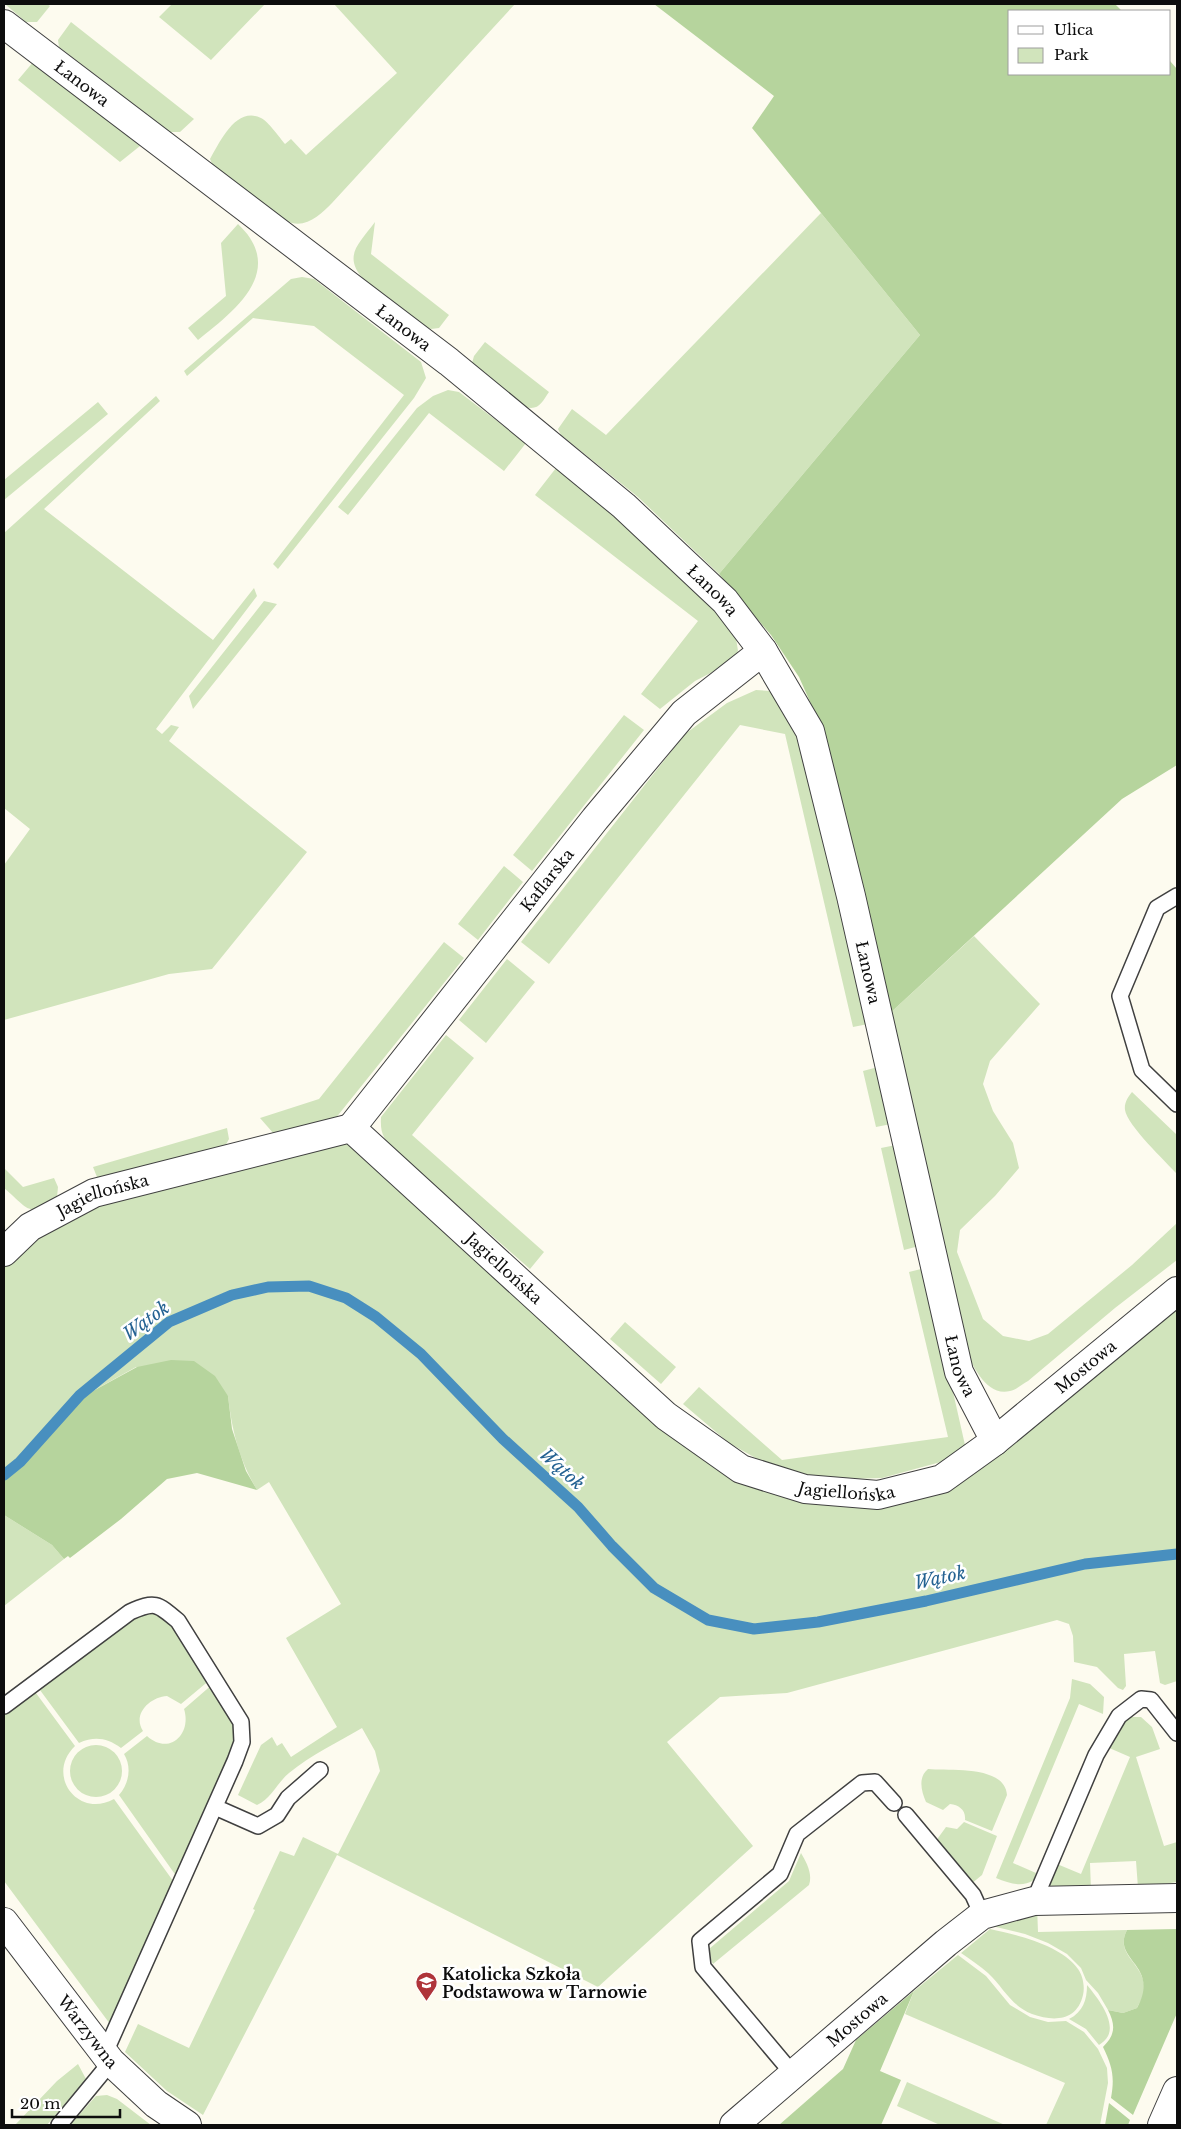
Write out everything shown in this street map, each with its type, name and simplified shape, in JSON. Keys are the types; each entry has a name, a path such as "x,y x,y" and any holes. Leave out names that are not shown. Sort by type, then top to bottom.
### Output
{"street":[{"name":"Łanowa","path":"4,24 449,362 617,500 725,601 763,651 810,731 853,906 959,1372 995,1441"},
{"name":"Kaflarska","path":"350,1128 595,819 684,713 763,651"},
{"name":"Jagiellońska","path":"4,1252 30,1227 94,1193 350,1128 666,1416 741,1469 805,1489 878,1495 942,1479 995,1441"},
{"name":"Mostowa","path":"995,1441 1177,1291"},
{"name":"Mostowa","path":"734,2125 954,1936 982,1916 1034,1901 1177,1898"},
{"name":"Warzywna","path":"4,1922 108,2058 156,2104 187,2125"}],"lane":[{"path":"1177,896 1157,908 1120,996 1142,1070 1177,1104"},
{"path":"4,1706 130,1612 149,1604 163,1608 178,1621 241,1722 242,1742 108,2058 59,2125"},
{"path":"1034,1901 1096,1755 1118,1716 1141,1699 1151,1700 1177,1733"},
{"path":"215,1807 258,1826 277,1815 288,1798 320,1770"},
{"path":"793,2074 703,1967 700,1941 780,1874 797,1834 862,1783 875,1782 894,1803"},
{"path":"906,1815 973,1895 982,1916"}],"green space":[{"path":"5,4 47,4 50,6 37,22 26,22"},
{"path":"172,4 265,4 211,60 159,17"},
{"path":"334,4 515,4 328,207 309,221 298,224 292,223 274,214 252,198 213,166 210,159 230,128 244,117 252,116 264,120 285,144 291,139 306,155 397,73"},
{"path":"654,4 1115,4 1121,10 1008,10 1008,75 1171,75 1171,62 1177,69 1177,765 1122,799 888,1015 823,731 799,677 771,635 719,574 920,335 752,128 774,96"},
{"path":"71,22 194,119 180,132 170,132 59,47 58,40"},
{"path":"34,61 140,146 120,162 18,80"},
{"path":"821,213 920,335 719,574 638,497 561,435 558,429 572,409 606,435"},
{"path":"375,222 371,254 449,315 439,328 431,329 422,326 365,281 358,272 354,264 355,251 358,244"},
{"path":"238,224 250,238 257,254 258,269 253,283 245,296 234,309 198,340 188,328 226,296 221,243"},
{"path":"302,277 314,279 421,362 426,378 414,398 278,569 273,564 404,395 314,326 253,318 187,376 184,371 291,279"},
{"path":"485,342 549,392 540,405 534,408 525,407 476,369 472,363 474,356"},
{"path":"448,390 459,392 526,443 504,471 429,413 348,515 338,507 417,408 433,396"},
{"path":"156,396 160,401 44,509 213,640 254,588 257,596 156,729 162,734 171,725 179,727 169,741 307,852 212,969 169,974 4,1020 4,865 30,829 4,808 4,533"},
{"path":"98,402 108,414 4,500 4,480"},
{"path":"556,468 621,519 706,597 736,638 738,651 732,662 695,681 660,709 641,694 698,621 535,495"},
{"path":"264,601 277,604 193,709 189,696"},
{"path":"756,690 770,691 782,702 800,731 868,1024 853,1027 785,734 740,725 549,964 521,942 685,734 727,703"},
{"path":"624,715 644,730 532,871 513,855"},
{"path":"504,866 523,882 478,940 458,924"},
{"path":"974,936 1040,1004 990,1061 983,1084 993,1111 1013,1143 1019,1168 995,1196 960,1230 957,1252 983,1319 1003,1336 1029,1341 1048,1334 1132,1265 1177,1223 1177,1260 1115,1308 1028,1381 1010,1391 1002,1392 987,1385 976,1371 964,1348 888,1015"},
{"path":"444,942 464,958 335,1119 274,1134 260,1118 319,1099"},
{"path":"507,959 535,982 486,1043 459,1020"},
{"path":"446,1035 474,1058 412,1135 544,1252 530,1269 398,1153 386,1141 382,1133 381,1117"},
{"path":"878,1067 891,1124 876,1127 863,1071"},
{"path":"1132,1092 1177,1135 1177,1174 1139,1134 1127,1117 1125,1105"},
{"path":"227,1128 229,1139 224,1148 103,1180 97,1177 93,1167"},
{"path":"341,1137 664,1419 806,1494 945,1483 1177,1296 1177,1551 1084,1561 925,1599 818,1620 754,1626 709,1617 656,1586 614,1546 580,1506 505,1437 423,1353 377,1315 347,1296 308,1284 268,1284 231,1293 167,1320 77,1394 19,1461 4,1473 4,1259 95,1197"},
{"path":"896,1145 919,1246 904,1250 881,1148"},
{"path":"4,1168 23,1187 54,1178 58,1187 57,1197 40,1208 29,1209 4,1188"},
{"path":"925,1268 965,1445 948,1460 882,1478 847,1479 799,1474 766,1464 729,1443 683,1404 699,1387 782,1460 948,1437 909,1272"},
{"path":"308,1289 345,1300 374,1319 418,1355 501,1441 575,1508 611,1549 652,1590 707,1621 753,1631 819,1625 1086,1567 1177,1557 1177,1681 1165,1685 1160,1683 1155,1651 1124,1654 1126,1686 1123,1690 1118,1688 1097,1667 1074,1662 1073,1636 1069,1624 1057,1620 787,1693 720,1697 667,1742 753,1846 598,1987 337,1855 203,2115 167,2091 125,2052 138,2024 189,2048 255,1910 253,1909 280,1851 294,1856 303,1837 338,1854 380,1771 375,1751 362,1728 297,1766 266,1799 257,1805 238,1795 261,1745 272,1737 277,1746 282,1743 291,1757 337,1727 286,1638 341,1604 269,1482 257,1490 245,1467 237,1444 228,1396 136,1367 82,1397 169,1325 232,1298 268,1290"},
{"path":"625,1322 676,1367 661,1384 610,1339"},
{"path":"171,1360 194,1361 215,1376 228,1396 232,1429 246,1471 257,1490 197,1473 167,1479 121,1519 70,1558 68,1556 64,1559 52,1545 4,1515 4,1478 22,1464 82,1397 137,1367"},
{"path":"4,1515 52,1545 64,1559 4,1606"},
{"path":"149,1609 175,1624 211,1679 181,1704 167,1696 149,1703 141,1713 140,1725 143,1731 121,1748 101,1739 90,1739 79,1743 37,1686 132,1616"},
{"path":"1072,1679 1090,1684 1104,1697 1103,1714 1079,1704 1013,1863 1036,1873 1034,1880 1024,1884 1006,1882 996,1878 1070,1698"},
{"path":"214,1683 239,1723 239,1741 179,1880 119,1795 127,1781 129,1770 124,1754 147,1736 155,1742 163,1744 177,1739 185,1727 184,1709"},
{"path":"33,1689 75,1746 67,1757 63,1769 65,1781 70,1791 78,1799 89,1803 101,1804 114,1799 176,1885 110,2024 4,1881 4,1711"},
{"path":"1131,1717 1141,1717 1152,1727 1160,1749 1136,1757 1164,1846 1177,1842 1177,1882 1138,1888 1136,1861 1090,1863 1091,1890 1051,1889 1048,1885 1057,1864 1081,1874 1130,1757 1107,1747 1122,1723"},
{"path":"96,1745 106,1747 114,1753 120,1761 122,1771 120,1781 114,1789 106,1795 96,1797 86,1795 78,1789 72,1781 70,1771 72,1761 78,1753 86,1747"},
{"path":"928,1769 975,1771 987,1774 1004,1785 1007,1795 992,1831 965,1820 963,1811 956,1806 950,1804 943,1810 926,1802 921,1784 923,1776"},
{"path":"964,1822 997,1836 982,1875 971,1884 938,1844 938,1838 946,1827 957,1829"},
{"path":"801,1853 810,1872 809,1885 713,1964 709,1957 709,1949 789,1881"},
{"path":"1037,1906 1038,1932 1127,1930 1124,1947 1141,1975 1144,1984 1144,1994 1137,2008 1123,2013 1108,2010 1098,1993 1086,1980 1081,1968 1067,1954 1048,1943 1025,1934 992,1926"},
{"path":"990,1929 1038,1942 1061,1953 1070,1961 1080,1972 1084,1985 1083,1995 1076,2010 1070,2015 1056,2018 1040,2017 1032,2014 1018,2006 988,1973 961,1953"},
{"path":"1177,1929 1177,2013 1133,2115 1111,2098 1112,2071 1103,2047 1113,2030 1108,2010 1123,2013 1137,2008 1143,1993 1143,1982 1140,1972 1125,1949 1124,1940 1127,1930"},
{"path":"958,1955 986,1976 1010,2005 1030,2017 1048,2022 1066,2021 1084,2032 1098,2049 1107,2068 1108,2083 1100,2125 1046,2125 1065,2083 905,2014 914,1991"},
{"path":"1087,1985 1104,2009 1109,2023 1110,2030 1108,2036 1099,2045 1086,2029 1069,2019 1081,2009 1086,1996"},
{"path":"914,1991 880,2071 901,2080 881,2125 779,2125 843,2069 856,2040"},
{"path":"78,2064 86,2079 47,2125 15,2125 57,2081"},
{"path":"907,2082 1005,2125 940,2125 897,2106"},
{"path":"107,2095 117,2099 151,2125 70,2125 96,2096"},
{"path":"1109,2103 1130,2120 1128,2125 1105,2125"}],"waterway":[{"name":"Wątok","path":"4,1475 20,1462 80,1395 169,1322 232,1295 268,1287 309,1286 346,1298 376,1317 421,1354 503,1439 578,1507 612,1546 654,1588 708,1620 754,1629 818,1622 926,1601 1085,1564 1177,1554"}],"place":[{"name":"Katolicka Szkoła Podstawowa w Tarnowie","path":"426,2002"}]}
